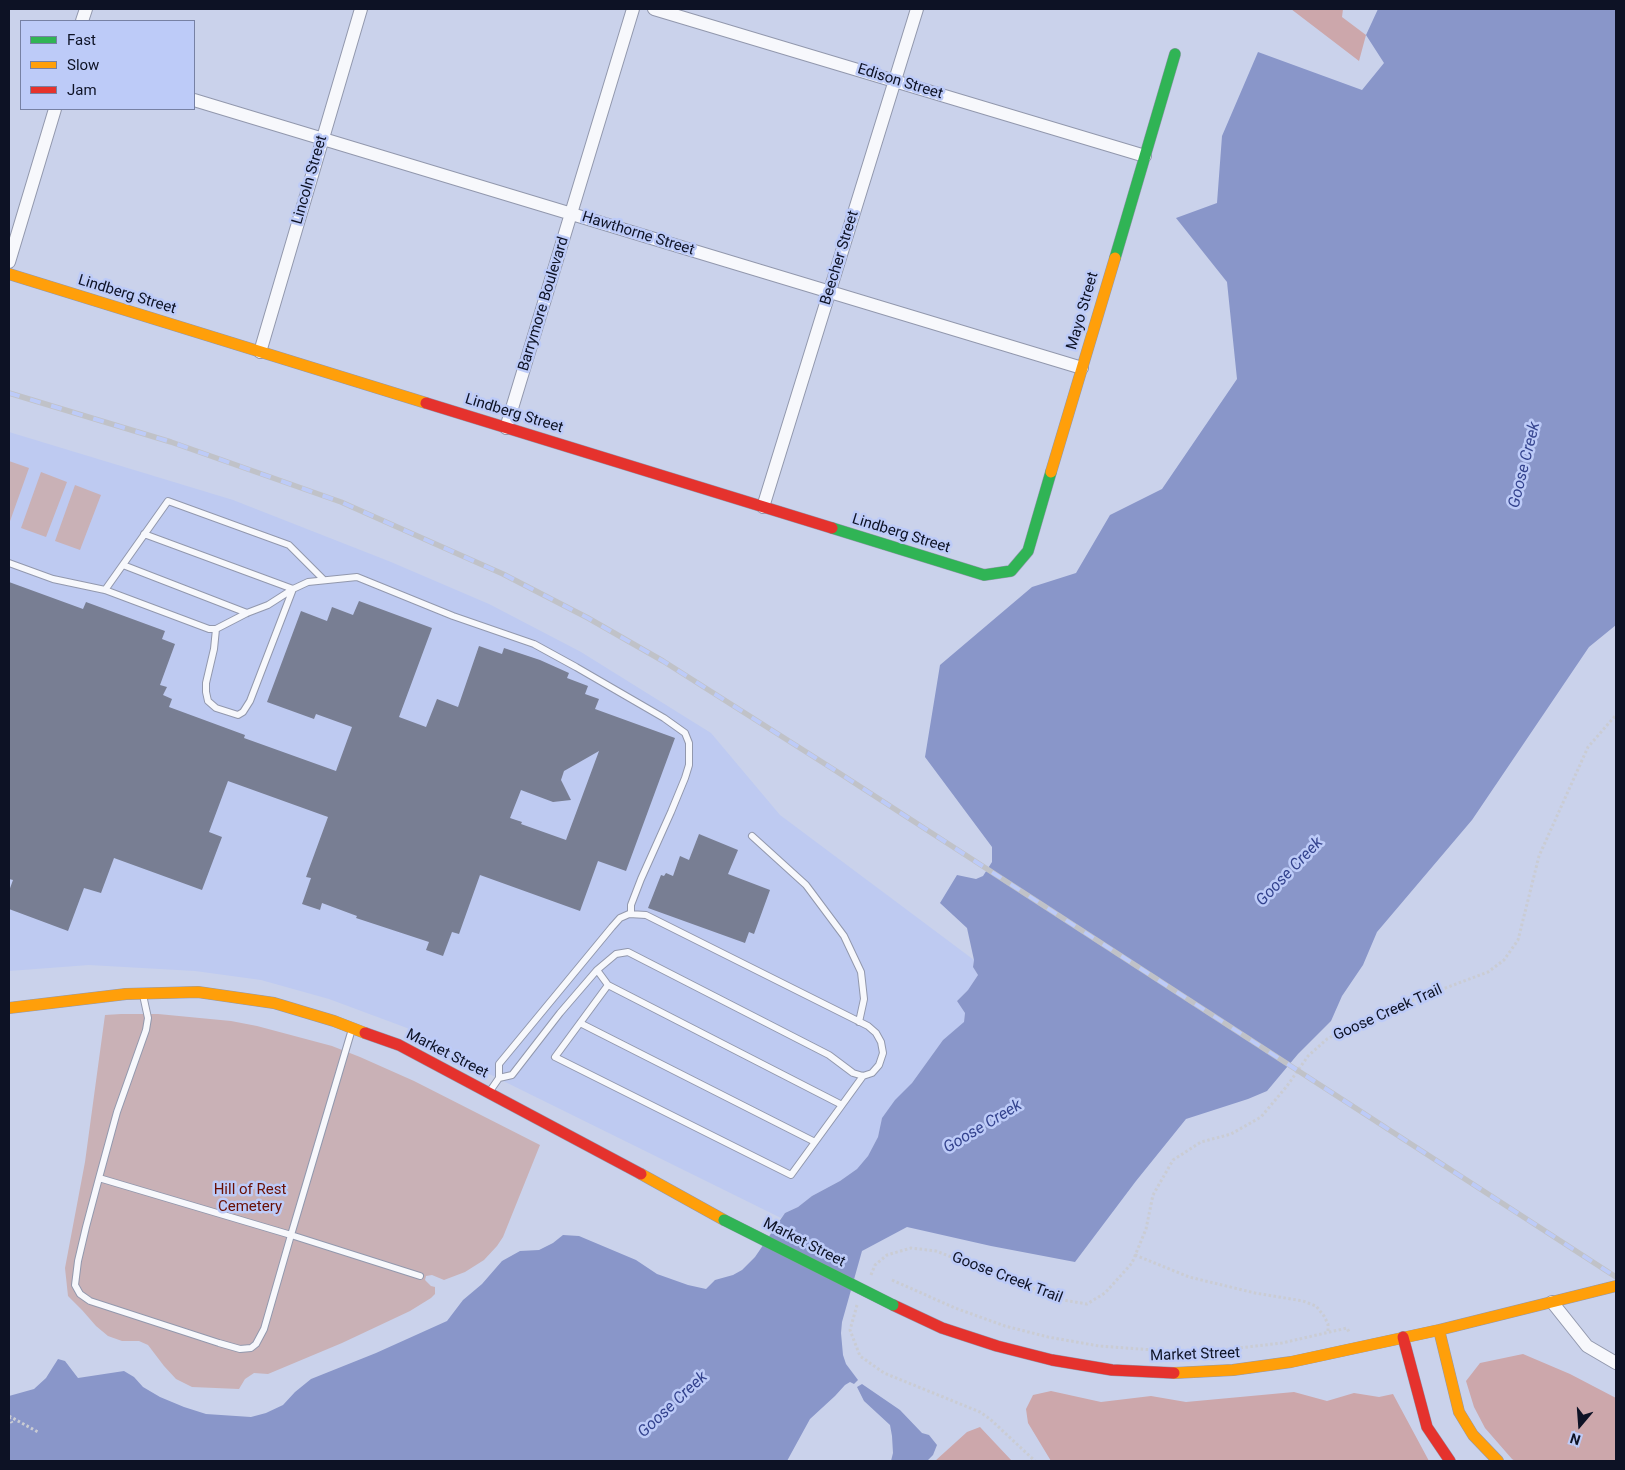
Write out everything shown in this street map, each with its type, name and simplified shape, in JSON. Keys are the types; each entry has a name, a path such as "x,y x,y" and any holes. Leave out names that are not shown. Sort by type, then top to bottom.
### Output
{"street":[{"name":"Lincoln Street","path":"260,352 361,9"},
{"name":"Barrymore Boulevard","path":"506,428 634,9"},
{"name":"Edison Street","path":"654,9 1145,156"},
{"name":"Beecher Street","path":"763,507 917,9"},
{"name":"Mayo Street","path":"1011,571 1028,551 1175,54"},
{"name":"Hawthorne Street","path":"195,100 1082,368"},
{"path":"9,262 55,110"},
{"name":"Lindberg Street","path":"9,274 984,575 1011,571"},
{"name":"Market Street","path":"9,1008 126,994 198,992 274,1003 352,1028 399,1045 724,1220 893,1305 942,1328 997,1346 1052,1360 1112,1370 1172,1373 1233,1370 1291,1362 1439,1330 1616,1286"},
{"path":"1552,1302 1588,1346 1616,1363"},
{"path":"1439,1330 1459,1412 1473,1435 1498,1461"},
{"path":"1403,1337 1427,1427 1450,1461"}],"lane":[{"path":"105,590 168,501 288,545 324,580"},
{"path":"144,534 293,589"},
{"path":"9,564 69,583 105,590 209,629 216,629 246,613 268,605 308,582 357,577 452,616 534,644 664,718 685,734 689,743 690,754 685,778 641,879 631,905 631,914"},
{"path":"123,565 246,613"},
{"path":"216,629 214,649 206,683 208,701 216,708 238,715 244,712 250,701 293,589"},
{"path":"752,836 806,885 844,936 861,972 864,999 859,1022"},
{"path":"489,1092 499,1078 499,1064 612,927 620,918 631,914 646,915 859,1022 876,1033 882,1042 883,1053 879,1065 872,1073 863,1076 853,1073 829,1055 628,952 616,954 597,970 560,1013 512,1075 499,1078"},
{"path":"597,970 608,985 842,1105"},
{"path":"608,985 555,1057 791,1175 863,1076"},
{"path":"142,994 148,1018 146,1030 117,1112 78,1261 75,1285 84,1298 98,1304 240,1349 251,1348 261,1336 352,1028"},
{"path":"580,1023 815,1142"},
{"path":"99,1178 291,1235 420,1276"}],"path":[{"name":"Goose Creek Trail","path":"867,1282 875,1265 887,1255 911,1248 936,1251 1063,1300 1087,1304 1105,1293 1132,1263 1146,1229 1153,1195 1173,1160 1201,1142 1230,1134 1261,1118 1308,1056 1327,1039 1392,1008 1488,972 1504,960 1518,940 1539,856 1588,747 1616,715"},
{"path":"1135,1256 1189,1277 1255,1293 1303,1301 1316,1306 1328,1324 1328,1332"},
{"path":"892,1280 955,1308 1005,1326 1048,1337 1098,1346 1167,1352 1222,1350 1282,1342 1347,1328 1354,1348"},
{"path":"859,1300 850,1330 860,1356 884,1373 980,1412 990,1419 1034,1461"},
{"path":"9,1416 12,1423"},
{"path":"9,1416 38,1432"}],"shaded area":[{"path":"1291,9 1343,9 1342,17 1366,35 1359,61"},
{"path":"9,432 233,500 391,562 489,604 581,652 711,733 780,815 974,960 973,967 978,975 968,990 957,1001 965,1013 964,1023 943,1040 912,1083 882,1118 878,1137 868,1156 857,1169 840,1181 812,1196 798,1207 785,1213 781,1218 479,1069 454,1051 407,1028 329,999 261,980 195,971 89,965 9,971"},
{"path":"1523,1354 1570,1374 1616,1398 1616,1461 1515,1461 1485,1428 1474,1407 1466,1381 1480,1363"},
{"path":"1051,1391 1101,1402 1151,1396 1186,1402 1294,1392 1327,1401 1354,1393 1379,1397 1393,1394 1429,1461 1051,1461 1028,1423 1026,1409 1033,1395"},
{"path":"980,1427 1012,1461 935,1461 967,1432"}],"green space":[{"path":"9,461 29,468 9,524"},
{"path":"41,472 67,482 46,537 21,528"},
{"path":"75,485 101,495 80,550 55,541"},
{"name":"Hill of Rest Cemetery","path":"158,1014 231,1021 332,1046 414,1081 540,1145 503,1237 484,1260 465,1272 444,1280 432,1275 426,1276 425,1280 435,1287 435,1294 410,1311 342,1343 268,1374 254,1373 245,1379 239,1389 192,1387 176,1379 148,1345 139,1341 122,1341 108,1336 68,1296 65,1268 85,1162 105,1015"}],"water":[{"name":"Goose Creek","path":"1378,9 1616,9 1616,625 1589,647 1472,820 1377,932 1363,965 1342,996 1331,1021 1298,1054 1267,1091 1186,1119 1075,1262 907,1227 862,1251 842,1322 841,1333 843,1355 846,1364 858,1380 854,1384 850,1382 845,1385 810,1419 787,1461 9,1461 9,1396 34,1389 46,1378 58,1359 65,1361 78,1378 124,1371 134,1377 143,1387 160,1397 184,1407 206,1414 251,1417 266,1413 283,1405 311,1379 376,1353 447,1321 463,1300 482,1284 502,1261 520,1251 539,1250 563,1235 579,1236 636,1260 657,1274 706,1289 715,1280 733,1275 742,1270 755,1257 785,1213 798,1207 812,1196 840,1181 857,1169 868,1156 878,1137 882,1118 895,1100 912,1083 943,1040 964,1022 965,1013 957,1001 968,990 978,975 973,967 974,960 967,928 940,903 957,875 976,879 983,876 992,862 992,847 925,757 940,665 1032,587 1076,573 1110,515 1162,489 1237,379 1227,282 1176,218 1217,203 1222,136 1258,52 1362,90 1384,63 1366,35"},
{"path":"862,1384 900,1410 922,1433 929,1435 937,1445 933,1455 927,1461 891,1461 893,1453 890,1425 864,1401 857,1387"}],"building":[{"path":"9,582 83,609 86,602 165,631 162,639 175,644 160,685 167,687 163,695 172,699 169,707 245,735 244,738 336,771 352,727 316,714 314,719 267,702 301,611 327,621 332,607 353,615 359,601 432,628 399,717 426,727 437,699 458,707 479,646 502,654 504,648 540,660 569,673 567,678 588,686 585,694 599,699 595,709 675,738 626,871 598,861 580,911 480,875 459,934 452,932 443,956 426,950 429,942 356,918 357,916 322,903 320,910 302,904 311,878 306,877 328,817 228,781 209,832 222,837 202,890 114,858 101,893 84,888 68,931 9,909 9,891 13,880 9,879","holes":["599,751 566,840 521,824 522,822 510,818 521,790 553,802 571,800 561,780 564,771"]},
{"path":"699,834 738,850 728,874 770,890 754,934 749,932 745,943 648,908 661,875 664,876 666,873 673,876 680,856 689,860"}],"railway":[{"path":"9,393 171,442 341,502 503,574 588,618 663,661 833,769 1616,1277"}],"traffic: fast":[{"path":"1115,258 1175,54"},
{"path":"832,528 984,575 1011,571 1028,551 1051,472"},
{"path":"724,1220 893,1305"}],"traffic: slow":[{"path":"1051,472 1115,258"},
{"path":"9,274 426,403"},
{"path":"9,1008 126,994 198,992 274,1003 334,1021 365,1033"},
{"path":"641,1174 724,1220"},
{"path":"1174,1373 1233,1370 1291,1362 1439,1330 1616,1286"},
{"path":"1439,1330 1459,1412 1473,1435 1498,1461"}],"traffic: jam":[{"path":"426,403 832,528"},
{"path":"365,1033 399,1045 641,1174"},
{"path":"893,1305 942,1328 997,1346 1052,1360 1112,1370 1174,1373"},
{"path":"1403,1337 1427,1427 1450,1461"}]}
